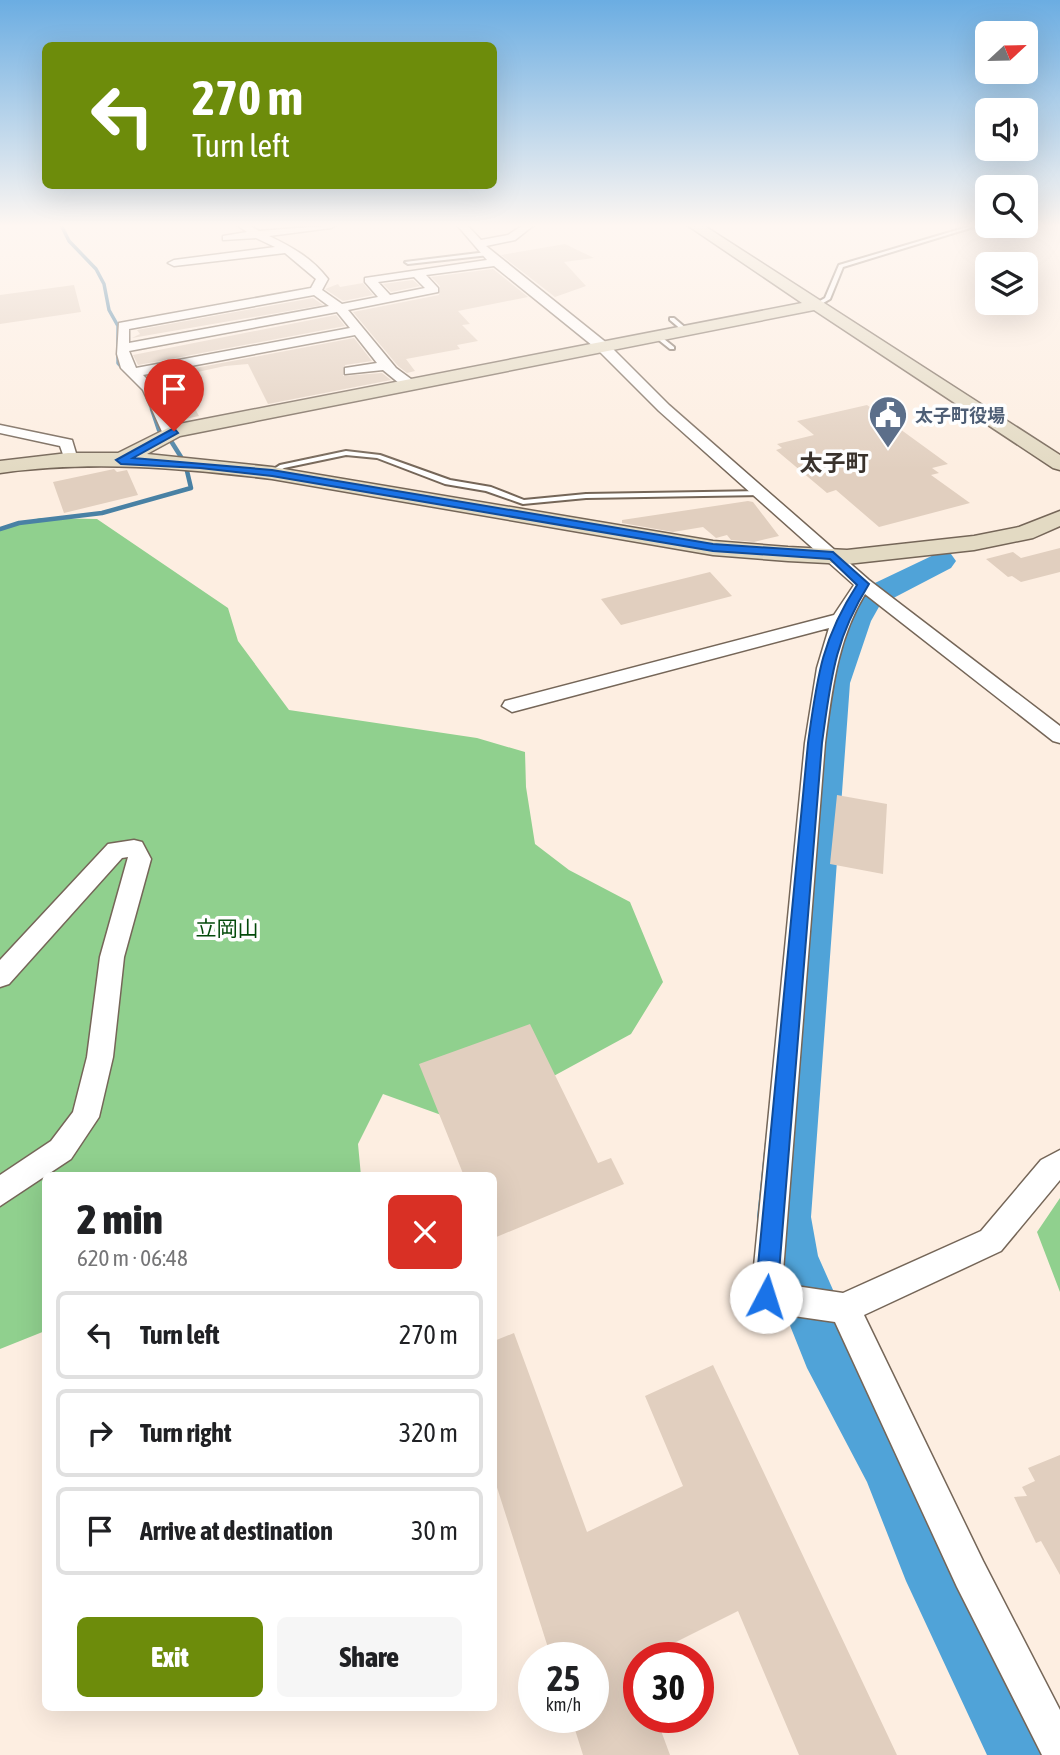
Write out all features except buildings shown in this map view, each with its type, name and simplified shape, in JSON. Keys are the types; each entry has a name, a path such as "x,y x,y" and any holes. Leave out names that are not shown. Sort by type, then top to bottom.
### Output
{"street":[{"path":"169,433 149,388 128,368 123,348 124,326 229,307"},
{"path":"123,348 230,325 346,307"},
{"path":"554,307 603,347 664,408 871,590 1060,736"},
{"path":"121,460 169,433 657,336 678,325 797,307"},
{"path":"820,307 1060,464"},
{"path":"340,308 387,365 410,385"},
{"path":"133,373 359,330"},
{"path":"350,371 387,365"},
{"path":"0,429 67,443 71,460"},
{"path":"0,467 71,460 200,464 272,473 713,548 833,556 974,543 1025,533 1060,518"},
{"path":"871,590 841,619 826,668 815,743 766,1297 844,1308 991,1241 1051,1169 1060,1163"},
{"path":"512,706 841,619"},
{"path":"0,977 116,850 134,848 140,859 112,957 100,1057 85,1117 61,1150 0,1192"},
{"path":"844,1308 970,1574 1060,1750"}],"lane":[{"path":"657,336 672,348"},
{"path":"272,473 282,466 346,453 378,456 448,482 488,489 523,502 586,496 762,493"}],"green space":[{"name":"立岡山","path":"40,518 97,519 228,608 238,641 289,710 477,738 525,752 526,787 535,844 569,870 630,902 663,982 631,1034 550,1078 444,1116 383,1094 358,1144 361,1172 42,1172 42,1332 0,1349 0,529"},
{"path":"1060,1198 1060,1292 1037,1232"}],"waterway":[{"path":"108,307 118,326 118,363 125,371"},
{"path":"152,409 159,430"},
{"path":"171,441 181,457"},
{"path":"0,529 19,523 102,513 191,488 187,471"},
{"path":"940,561 867,599 854,621 832,683 784,1217 791,1258 828,1347 892,1465 929,1558 1024,1755"}],"place":[{"name":"太子町役場","path":"888,449"}],"district":[{"name":"太子町","path":"834,463"}],"route":[{"path":"174,431 121,460 200,464 272,473 713,548 833,556 863,584 841,619 826,668 815,743 766,1297"}]}
